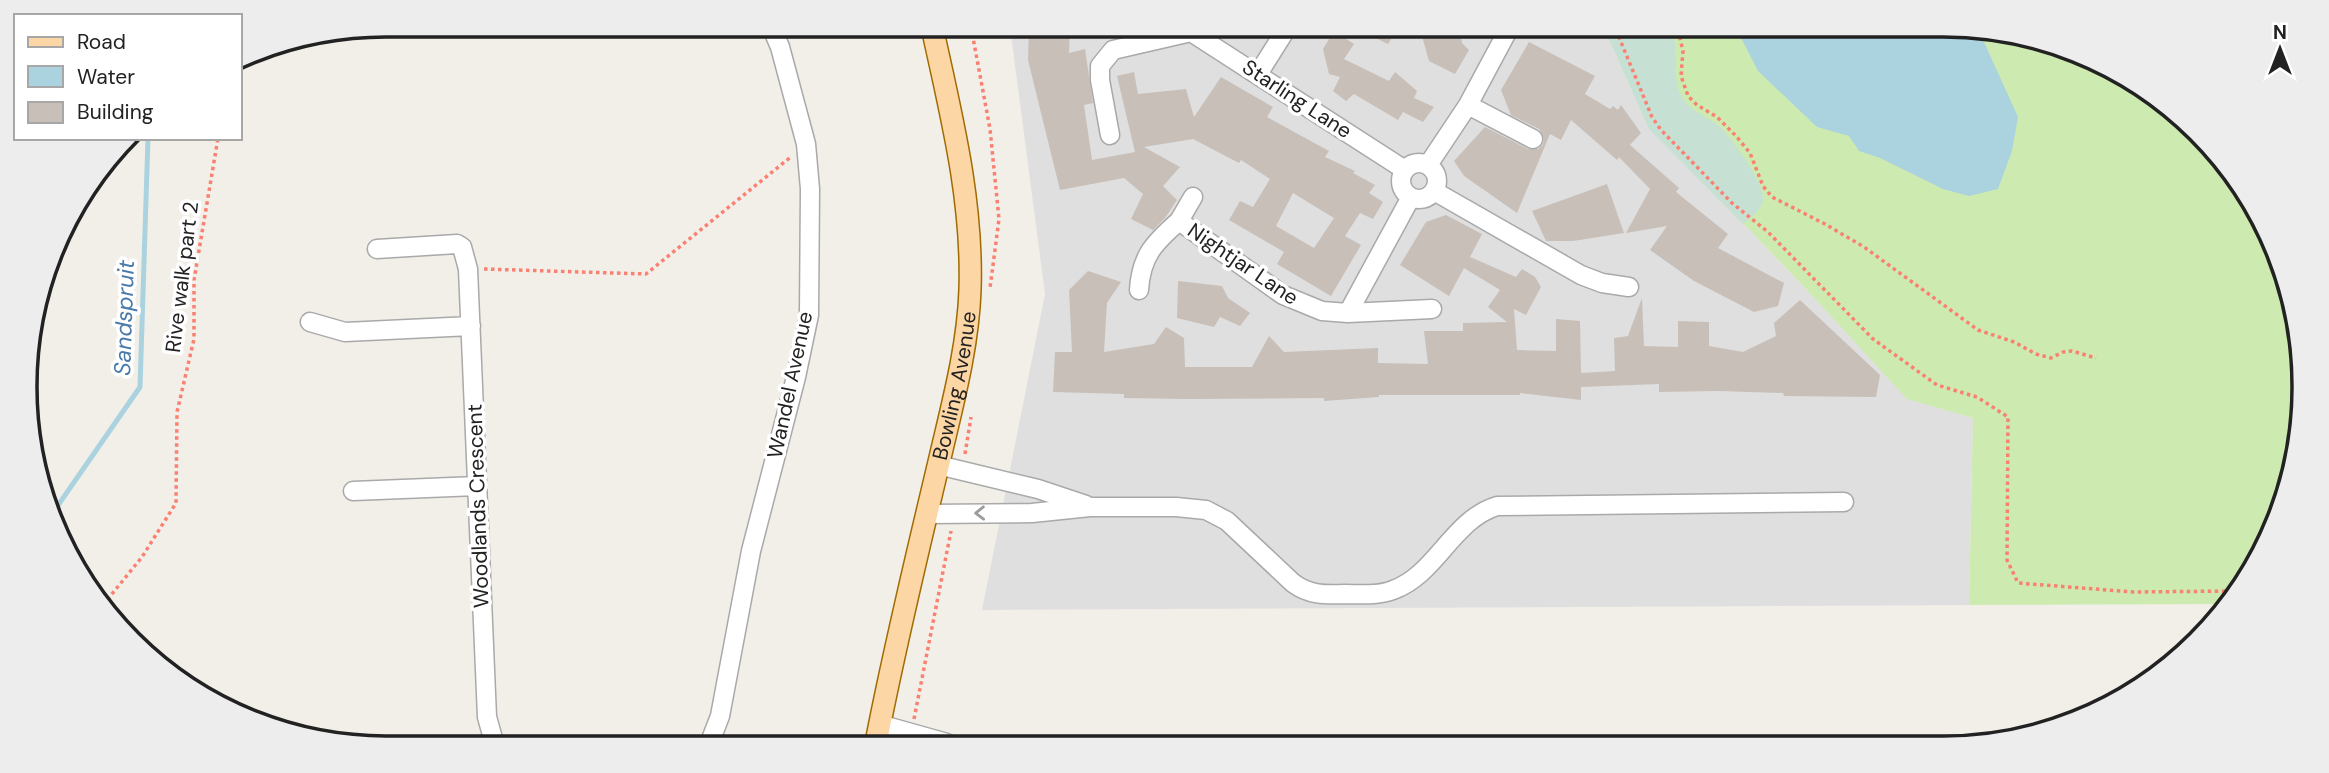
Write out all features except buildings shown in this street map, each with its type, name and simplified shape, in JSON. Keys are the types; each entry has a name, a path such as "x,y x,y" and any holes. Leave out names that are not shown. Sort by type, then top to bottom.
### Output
{"main road":[{"name":"Bowling Avenue","path":"878,734 959,372 970,288 969,229 963,175 934,37"}],"street":[{"name":"Wandel Avenue","path":"712,736 720,716 751,551 796,377 809,315 810,189 806,144 775,37"},
{"path":"1110,135 1100,66 1113,50 1164,37"},
{"name":"Starling Lane","path":"1202,37 1405,170"},
{"path":"1258,74 1281,37"},
{"path":"1427,165 1468,105 1504,37"},
{"path":"1468,105 1533,139"},
{"path":"1418,163 1427,165 1436,174 1437,186 1434,191 1426,198 1411,197 1403,188 1402,176 1405,170 1418,163"},
{"path":"1434,191 1581,275 1602,283 1629,287"},
{"name":"Nightjar Lane","path":"1139,290 1140,269 1147,255 1179,221 1193,197"},
{"path":"1348,313 1411,197"},
{"name":"Nightjar Lane","path":"1179,221 1283,295 1322,311 1348,313 1432,309"},
{"path":"377,249 457,244 463,247 468,269"},
{"name":"Woodlands Crescent","path":"468,269 487,718 492,736"},
{"path":"310,322 345,332 471,326"},
{"path":"938,466 1038,489 1090,507"},
{"path":"353,491 477,486"},
{"path":"928,514 1032,513 1090,507 1184,508 1214,513 1227,521 1302,590 1323,595 1374,594 1394,590 1423,570 1477,514 1497,506 1844,502"}],"path":[{"path":"1619,37 1652,117 1661,130 1732,203 1768,232 1873,339 1937,386 1977,397 2008,417 2007,560 2018,583 2133,592 2226,591"},
{"path":"1679,37 1681,76 1688,96 1717,117 1736,136 1750,153 1763,186 1772,197 1864,247 1978,330 2051,358 2072,351 2096,358"},
{"name":"Rive walk part 2","path":"108,598 142,557 176,503 177,412 194,339 194,280 218,140"},
{"path":"468,269 646,274 806,144"}],"shaded area":[{"path":"1011,37 1608,37 1649,129 1674,151 1907,398 1973,418 1969,605 982,610 1045,294"}],"green space":[{"path":"1608,37 1965,37 2011,43 2076,63 2117,84 2155,109 2190,139 2233,192 2266,253 2286,318 2292,364 2292,409 2286,455 2266,520 2245,561 2220,599 2216,604 1969,605 1973,418 1907,399 1805,288 1674,151 1649,129"},
{"path":"1608,37 1673,37 1676,79 1683,99 1692,109 1720,127 1747,162 1762,192 1761,207 1743,224 1649,129"}],"water":[{"path":"1741,37 1965,37 1983,39 2018,117 2012,151 1998,189 1969,196 1943,189 1880,158 1859,151 1849,136 1817,127 1758,71"}],"waterway":[{"name":"Sandspruit","path":"58,506 140,387 148,140"}]}
